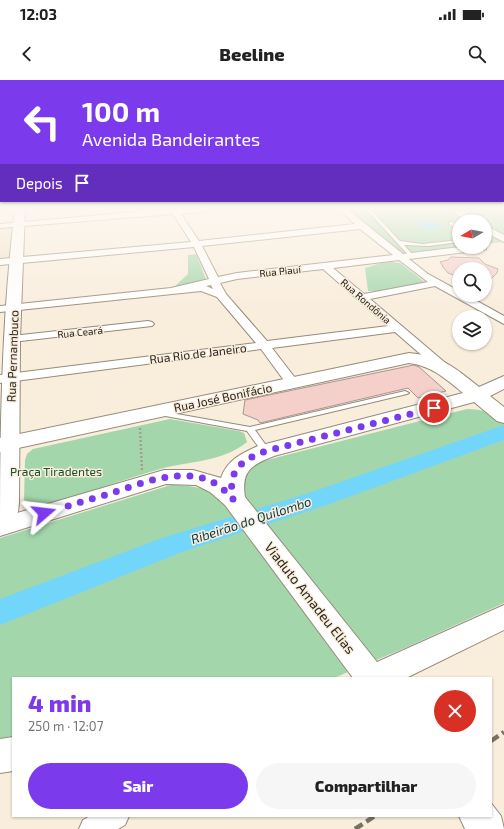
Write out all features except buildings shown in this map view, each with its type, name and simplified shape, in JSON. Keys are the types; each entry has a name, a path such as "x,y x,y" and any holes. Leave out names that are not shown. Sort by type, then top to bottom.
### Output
{"main road":[{"name":"Rua Pernambuco","path":"4,512 6,378 12,339 7,308 17,261 18,244"},
{"name":"Rua José Bonifácio","path":"5,445 149,414 198,411 293,383 396,360 409,358 426,360 453,376"},
{"path":"453,376 480,386 502,383"},
{"path":"449,404 463,393 462,386 453,376"},
{"name":"Rua Rondônia","path":"453,376 504,417"},
{"path":"234,500 231,487 235,470 249,458 266,451 449,404 477,395 502,383"},
{"name":"Viaduto Amadeu Elias","path":"0,527 143,483 164,478 192,476 208,480 224,489 234,500 372,677"},
{"path":"4,512 12,511 21,515 44,513"},
{"path":"375,677 504,617"},
{"path":"0,756 12,754"},
{"path":"479,817 488,829"}],"street":[{"path":"0,262 197,244 220,295 264,346 293,383"},
{"path":"384,244 436,283 504,321"},
{"name":"Rua Piauí","path":"175,290 237,276 494,245"},
{"name":"Rua Rondônia","path":"325,266 364,297 414,346 411,353 396,360"},
{"path":"364,297 436,283"},
{"name":"Rua Piauí","path":"7,308 202,288 209,289 220,295"},
{"name":"Rua Ceará","path":"12,339 148,324"},
{"name":"Rua Rio de Janeiro","path":"6,378 397,328"},
{"name":"Rua Rondônia","path":"406,337 453,376"},
{"path":"92,829 114,817"}],"lane":[{"path":"401,244 412,256"},
{"path":"407,244 416,246 440,244"},
{"path":"198,411 250,429 406,393"},
{"path":"250,429 266,451"}],"path":[{"path":"143,483 149,414"}],"shaded area":[{"path":"0,244 12,244 10,260 0,261"}],"green space":[{"path":"389,244 452,244 452,248 402,254"},
{"path":"196,254 206,279 173,288 188,274 188,255"},
{"path":"381,263 400,263 425,282 380,291 368,291 365,268"},
{"path":"467,409 487,412 504,423 504,603 336,677 12,677 12,749 0,751 0,538 171,485 192,486 212,493 241,483 250,467 259,462"},
{"name":"Praça Tiradentes","path":"170,419 239,431 244,433 247,442 238,449 227,454 160,469 52,504 35,506 24,500 25,460 27,454 33,449"}],"waterway":[{"name":"Ribeirão do Quilombo","path":"0,612 172,545 318,499 504,432"}],"railway":[{"path":"492,740 504,732"},
{"path":"355,829 373,817"}],"route":[{"path":"44,513 143,483 174,476 192,476 208,480 224,489 233,499 231,487 235,470 241,463 249,458 266,451 434,408"}]}
